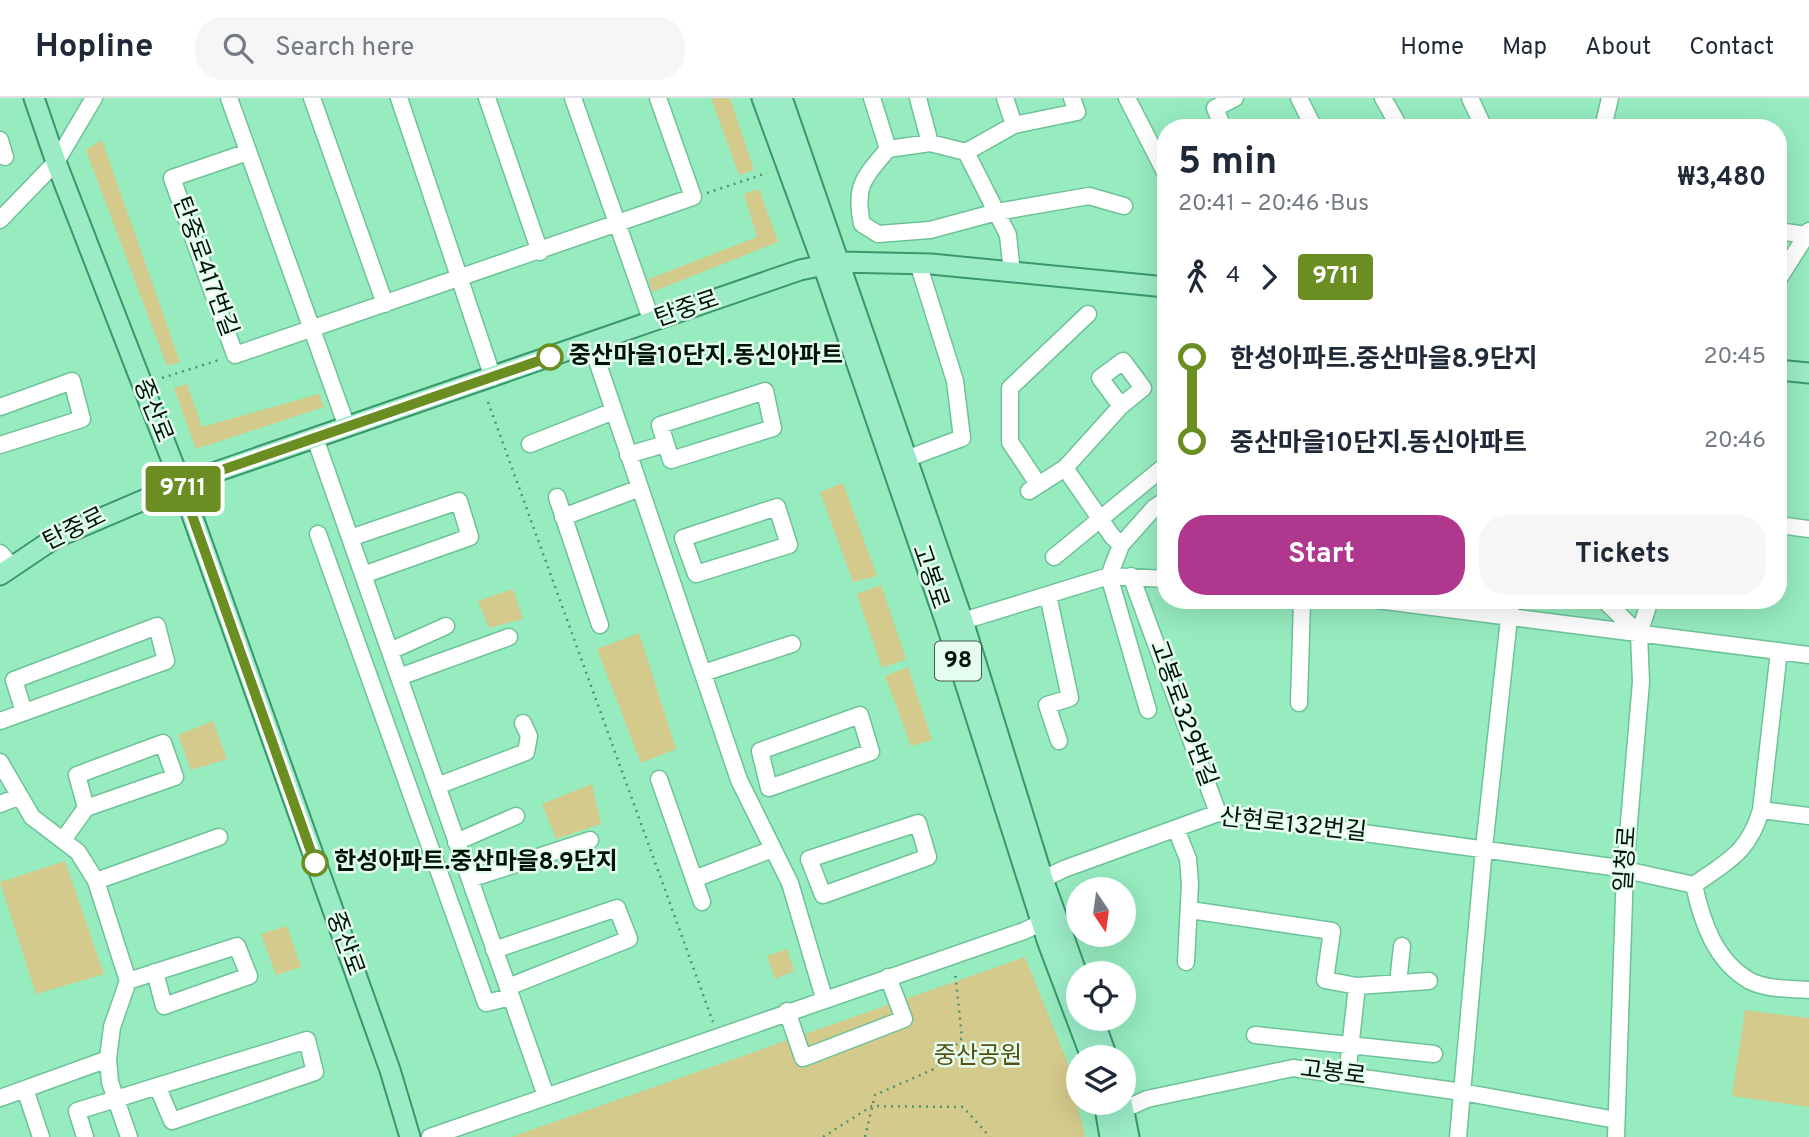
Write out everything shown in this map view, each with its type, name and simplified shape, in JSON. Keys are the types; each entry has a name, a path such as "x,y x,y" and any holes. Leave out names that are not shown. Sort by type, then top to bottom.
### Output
{"main road":[{"name":"중산로","path":"34,98 56,162 181,484 390,1070 410,1137"},
{"name":"고봉로","path":"762,98 831,263 906,459 963,621 1037,882"},
{"name":"고봉로","path":"782,98 831,263 947,626 1037,882 1087,1045"},
{"name":"탄중로","path":"4,564 65,533 181,484 800,270 831,263 918,263 1157,286"},
{"path":"1787,371 1809,373"},
{"name":"고봉로","path":"1049,919 1070,961"},
{"path":"1106,1115 1110,1137"},
{"name":"고봉로","path":"1125,1115 1129,1137"}],"street":[{"path":"0,220 56,162 94,98"},
{"path":"229,98 346,427"},
{"path":"312,98 384,304"},
{"path":"399,98 493,378"},
{"path":"486,98 540,252"},
{"path":"573,98 652,322"},
{"path":"658,98 693,197"},
{"path":"872,98 888,149"},
{"path":"918,98 930,143"},
{"path":"1005,98 1014,125"},
{"path":"1072,98 1077,111 1014,125 966,152 930,143 888,149 862,180 857,201 862,225 878,234 930,230 996,212 1090,196 1125,206"},
{"path":"1126,98 1157,157"},
{"path":"1219,119 1214,108 1235,98"},
{"path":"1298,98 1309,119"},
{"path":"1383,98 1395,119"},
{"path":"1470,98 1480,119"},
{"path":"1605,119 1610,98"},
{"path":"0,141 5,157"},
{"name":"탄중로417번길","path":"248,152 172,177 235,355 693,197"},
{"path":"966,152 1008,235 1012,273"},
{"path":"1787,232 1808,233 1787,266"},
{"path":"906,459 962,438 956,381 918,263"},
{"path":"1088,314 1010,388 1010,442 1033,487 1065,468 1121,407"},
{"path":"591,343 739,780 790,883 824,998"},
{"path":"0,407 72,381 82,419 0,445"},
{"path":"765,391 773,428 671,460 665,444 660,425 765,391"},
{"path":"530,444 614,411"},
{"path":"315,438 546,1097"},
{"path":"628,455 665,444"},
{"path":"1065,468 1121,545"},
{"path":"1054,557 1157,472"},
{"path":"563,517 639,488"},
{"path":"557,497 600,625"},
{"path":"350,538 459,501 470,537 363,575"},
{"path":"1148,710 1109,576 1121,545 1157,506"},
{"path":"776,507 789,545 696,574 689,556 683,538 776,507"},
{"path":"1787,526 1809,529"},
{"path":"318,534 486,1003 629,939 617,908 494,950"},
{"path":"665,564 689,556"},
{"path":"963,621 1109,576 1157,578"},
{"name":"고봉로329번길","path":"1130,576 1219,813"},
{"path":"1048,595 1070,698 1047,705 1059,741"},
{"path":"348,615 374,608"},
{"path":"1299,703 1302,609"},
{"path":"1446,609 1809,655"},
{"path":"1458,1137 1509,609"},
{"path":"1613,609 1639,634"},
{"name":"일청로","path":"1616,1137 1625,869 1641,682 1639,634 1647,609"},
{"path":"0,722 166,662 157,626 14,680 24,712"},
{"path":"390,651 446,626"},
{"path":"399,677 509,637"},
{"path":"703,673 792,644"},
{"path":"1779,651 1761,810 1754,836 1734,857 1694,885 1703,925 1722,955 1751,982 1809,990"},
{"path":"860,715 871,751 769,788 764,769 760,751 860,715"},
{"path":"388,726 413,717"},
{"path":"437,786 526,752 528,736 523,723"},
{"path":"63,841 86,808 175,777 163,743 76,775 86,808"},
{"path":"0,762 32,817 78,852 96,881 128,981 113,1027 108,1059 110,1082 129,1137"},
{"path":"739,780 764,769"},
{"path":"659,779 702,902"},
{"path":"0,804 20,796"},
{"path":"1761,810 1809,816"},
{"name":"산현로132번길","path":"1037,882 1219,813 1625,869 1694,885"},
{"path":"456,842 516,816"},
{"path":"918,823 928,857 823,895 814,874 810,859 918,823"},
{"path":"1176,829 1188,859 1190,910 1186,961"},
{"path":"96,881 219,836"},
{"path":"470,879 590,840"},
{"path":"694,879 773,849"},
{"path":"790,883 814,874"},
{"path":"1190,910 1332,931 1325,980 1357,986 1429,981"},
{"path":"430,1137 824,998 1024,931 1049,919"},
{"path":"128,981 155,972 237,946 248,976 164,1006 155,972"},
{"path":"1398,983 1402,946"},
{"path":"787,1012 803,1058 904,1019 888,977"},
{"path":"1348,1076 1357,986"},
{"path":"1255,1035 1434,1054"},
{"path":"85,1137 77,1111 307,1040 315,1072 172,1121 158,1088"},
{"path":"0,1098 108,1059"},
{"name":"고봉로","path":"1136,1102 1293,1068 1462,1092"},
{"path":"25,1089 41,1137"},
{"path":"1462,1092 1616,1120"}],"path":[{"path":"693,197 767,173"},
{"path":"162,378 235,355"},
{"path":"488,402 713,1022"},
{"path":"865,1137 874,1095 934,1069 962,1038 955,970"},
{"path":"823,1137 872,1106 963,1107 988,1136"}],"green space":[{"path":"711,98 730,98 754,170 739,175"},
{"path":"102,140 180,362 167,366 86,150"},
{"path":"759,189 778,242 652,292 649,279 757,237 744,194"},
{"path":"187,384 202,427 319,394 324,407 196,449 174,388"},
{"path":"843,483 877,576 853,582 820,492"},
{"path":"881,585 906,659 882,668 857,594"},
{"path":"513,589 523,619 489,628 478,601"},
{"path":"639,633 676,749 641,763 597,649"},
{"path":"908,667 932,740 911,746 885,676"},
{"path":"213,721 227,759 191,770 178,735"},
{"path":"592,784 601,824 556,839 542,804"},
{"path":"65,861 104,974 36,994 0,882"},
{"path":"287,926 301,967 276,975 261,934"},
{"path":"787,949 794,971 775,979 767,956"},
{"name":"중산공원","path":"1025,957 1066,1059 1066,1115 1080,1115 1085,1137 511,1137"},
{"path":"1745,1010 1809,1018 1809,1107 1732,1096"}],"bus line":[{"name":"9711","path":"315,863 181,484 550,357"}],"place":[{"name":"중산마을10단지.동신아파트","path":"550,357"},
{"name":"한성아파트.중산마을8.9단지","path":"315,863"}]}
